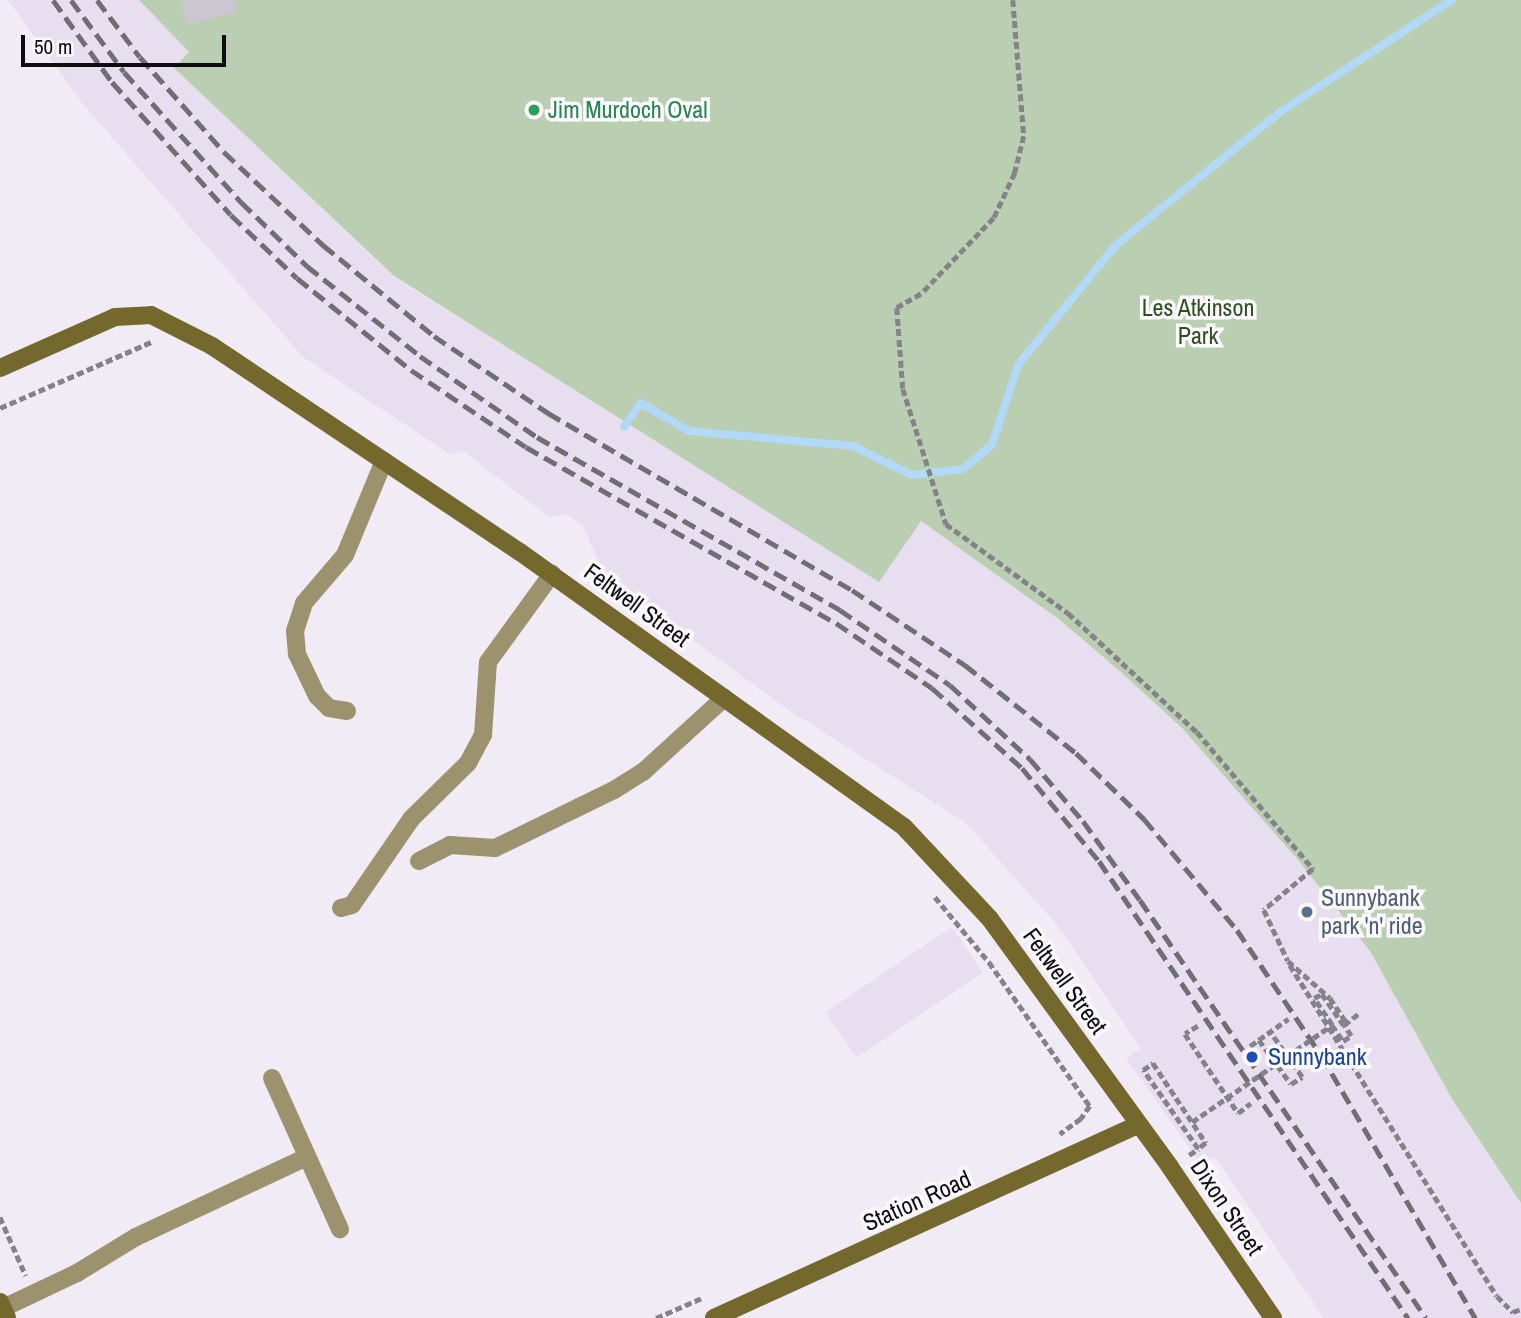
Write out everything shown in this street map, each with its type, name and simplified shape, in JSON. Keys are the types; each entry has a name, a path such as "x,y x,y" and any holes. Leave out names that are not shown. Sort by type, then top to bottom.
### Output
{"street":[{"name":"Feltwell Street","path":"0,368 115,317 151,315 212,346 552,574 904,827 990,919 1138,1125"},
{"path":"347,711 329,708 317,696 297,654 295,631 304,603 345,555 384,461"},
{"path":"341,908 352,905 411,819 468,763 483,735 488,662 552,574"},
{"path":"419,860 450,845 495,848 614,790 642,772 724,698"},
{"path":"272,1079 340,1228"},
{"name":"Station Road","path":"714,1318 1138,1125"},
{"name":"Dixon Street","path":"1138,1125 1273,1318"},
{"path":"3,1309 136,1237 307,1157"}],"path":[{"path":"1013,0 1024,136 1015,173 994,218 921,294 897,307 903,389 946,524 1068,613 1197,732 1313,869 1264,910 1288,961 1497,1296 1513,1312 1521,1308"},
{"path":"0,408 159,340"},
{"path":"928,887 989,962 1090,1106 1081,1119 1051,1140"},
{"path":"1288,961 1329,998 1345,1024 1351,1036 1343,1041 1314,998 1322,994 1345,1024"},
{"path":"1345,1024 1358,1014"},
{"path":"1250,1046 1288,1019"},
{"path":"1192,1122 1332,1025"},
{"path":"1198,1026 1185,1034 1238,1113 1251,1103"},
{"path":"1259,1040 1291,1084 1302,1077 1270,1032"},
{"path":"1183,1128 1143,1070 1153,1063 1206,1143 1198,1149"},
{"path":"0,1216 33,1293"},
{"path":"656,1318 706,1296"}],"shaded area":[{"path":"8,0 139,0 189,52 174,68 394,277 879,581 921,520 1060,620 1122,673 1182,728 1299,861 1370,951 1452,1099 1521,1203 1521,1318 1324,1318 1215,1157 1202,1166 1126,1058 1141,1048 1057,925 966,823 784,707 605,575 582,524 565,514 549,517 462,450 451,455 303,357 82,103"},
{"path":"952,927 983,973 857,1058 826,1012"}],"green space":[{"name":"Les Atkinson Park","path":"139,0 1521,0 1521,1203 1452,1099 1370,951 1299,861 1182,728 1122,673 1060,620 921,521 879,582 394,276 174,68 189,52"}],"building":[{"path":"181,0 234,0 238,12 187,25"}],"waterway":[{"path":"624,427 641,403 689,431 853,446 912,475 963,469 992,445 1018,365 1116,245 1280,112 1452,0"}],"railway":[{"path":"53,0 112,82 231,215 297,278 411,370 526,447 836,623 932,688 1022,768 1099,861 1408,1318"},
{"path":"71,0 124,72 241,202 307,266 420,356 537,437 840,610 950,685 1030,759 1083,821 1140,900 1426,1318"},
{"path":"97,0 140,57 224,152 323,245 434,336 548,413 852,590 965,665 1076,753 1144,819 1237,930 1321,1055 1475,1318"}],"place":[{"name":"Jim Murdoch Oval","path":"534,110"},
{"name":"Sunnybank park 'n' ride","path":"1307,912"},
{"name":"Sunnybank","path":"1252,1057"}]}
